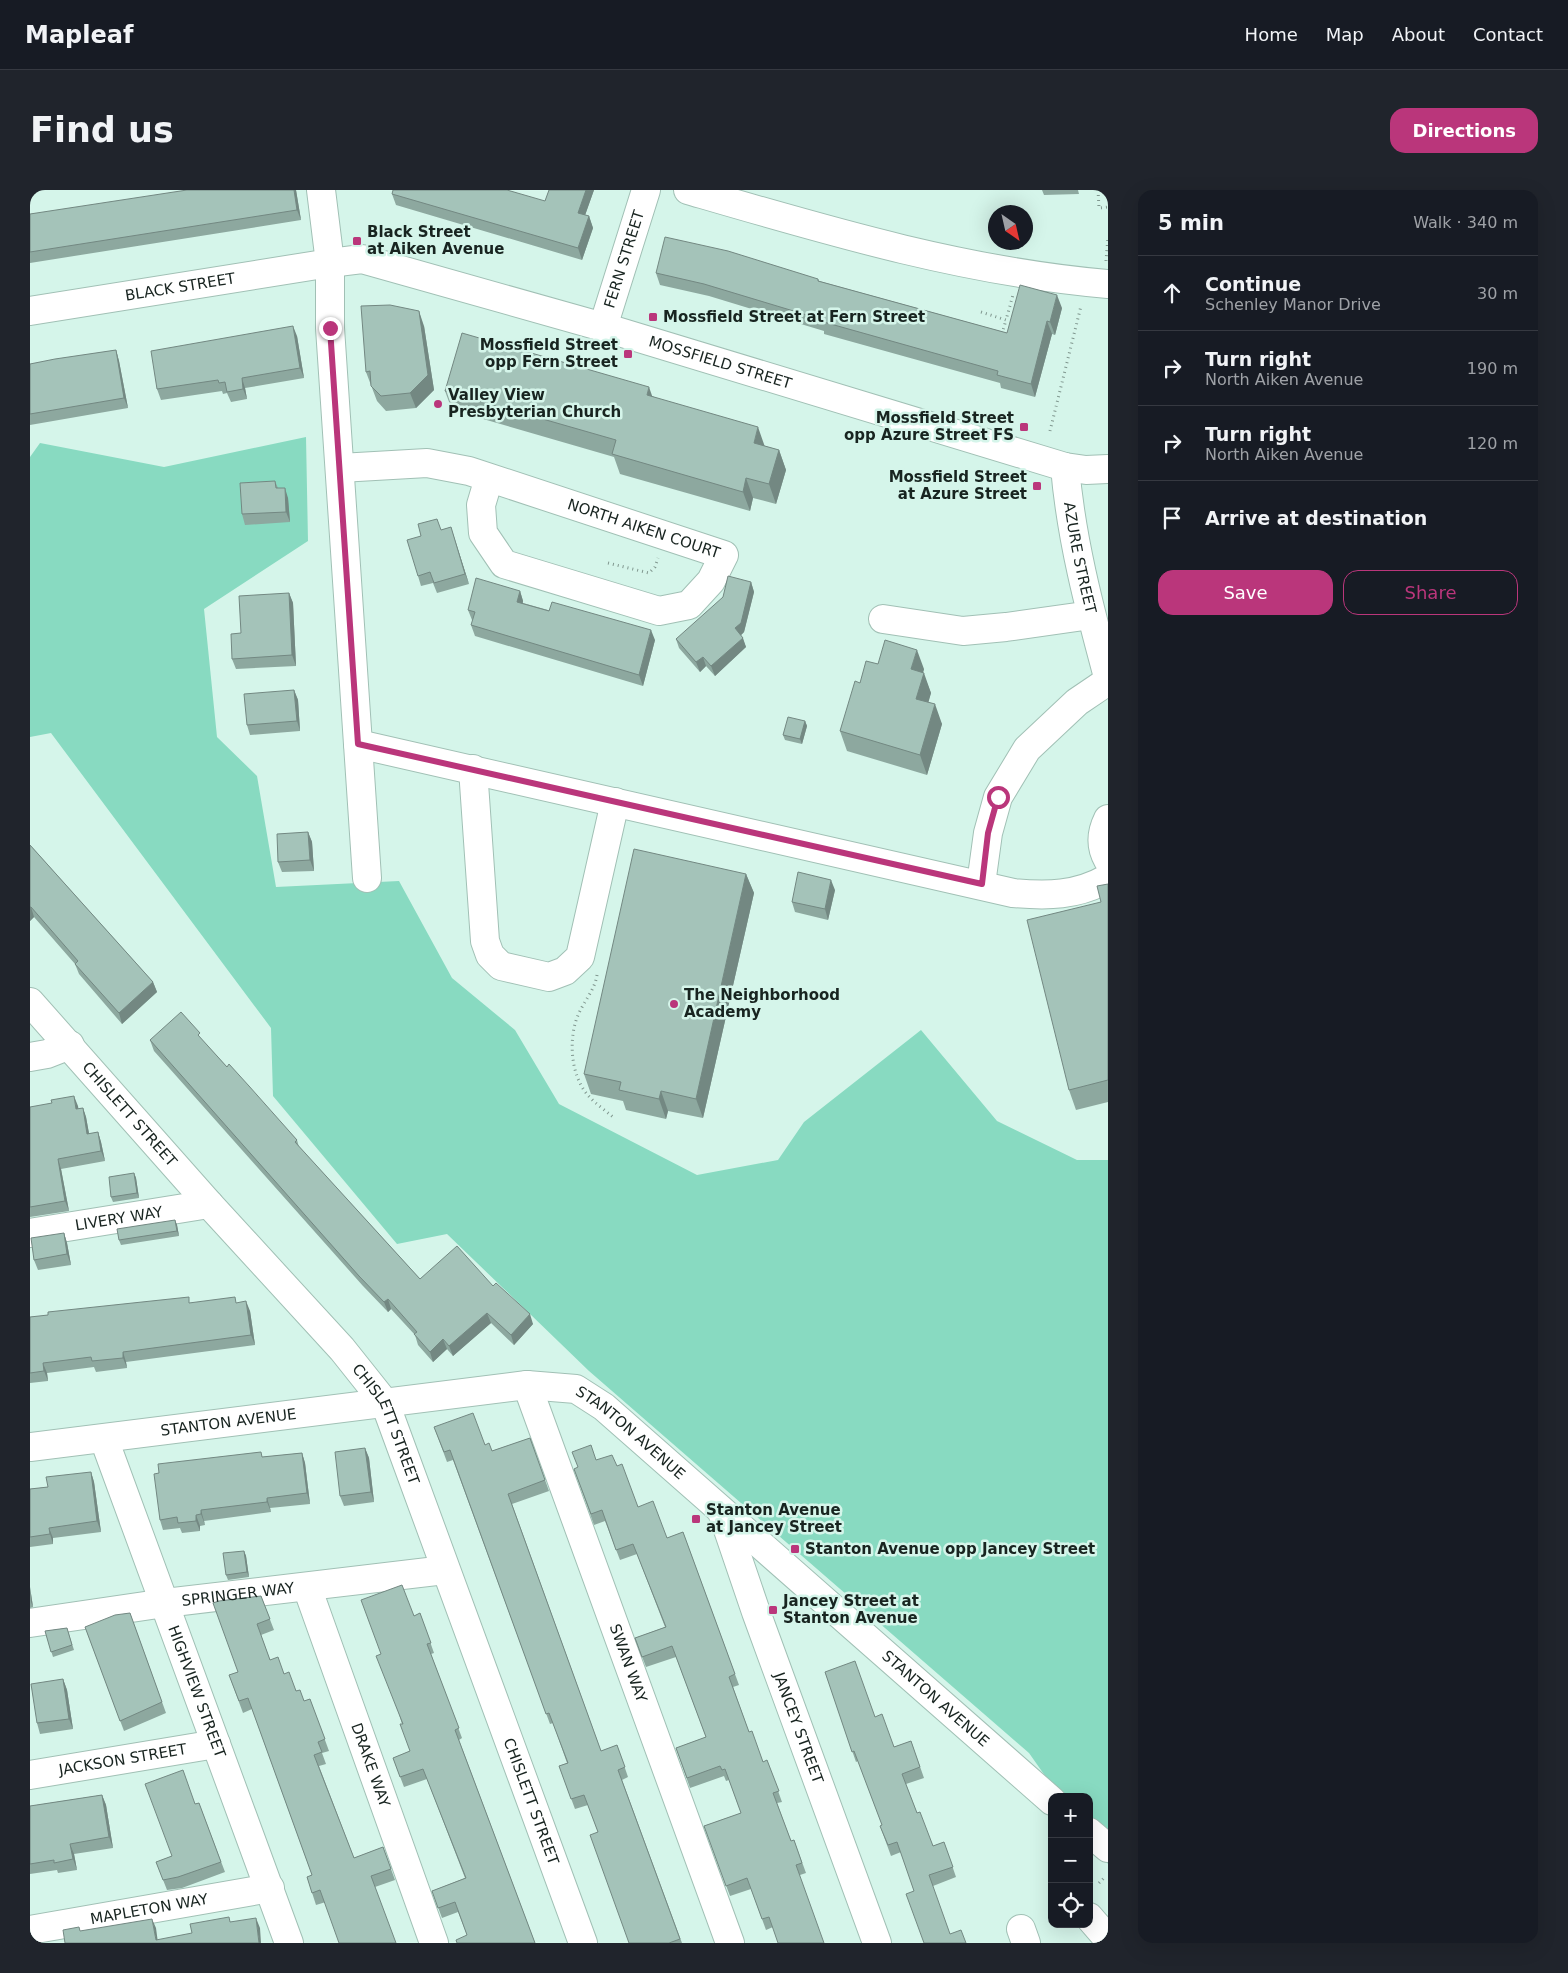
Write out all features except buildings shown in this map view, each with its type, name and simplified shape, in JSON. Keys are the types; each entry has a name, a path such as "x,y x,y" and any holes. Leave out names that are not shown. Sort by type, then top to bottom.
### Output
{"street":[{"path":"321,190 330,263 330,328 367,878"},
{"name":"FERN STREET","path":"603,327 646,190"},
{"path":"688,190 814,227 940,258 1066,280 1107,273"},
{"name":"MOSSFIELD STREET","path":"330,263 362,260 603,327 1065,467 1086,470 1108,469"},
{"name":"BLACK STREET","path":"30,311 330,263"},
{"name":"NORTH AIKEN COURT","path":"340,468 427,464 469,472 489,478 724,555 711,581 689,605 659,611 504,564 483,533 481,506 489,478"},
{"name":"AZURE STREET","path":"1065,467 1069,512 1108,677"},
{"path":"883,619 962,631 1092,615"},
{"path":"982,884 988,833 998,797 1027,749 1077,702 1108,681"},
{"path":"358,744 982,884 1013,893 1065,895 1097,884 1108,878"},
{"path":"473,770 485,941 490,955 501,966 549,977 565,971 580,958 615,802"},
{"path":"1108,818 1103,829 1101,841 1108,860"},
{"name":"CHISLETT STREET","path":"30,1002 70,1045 208,1204 342,1349 385,1403 583,1943"},
{"path":"30,1057 47,1054 70,1045"},
{"name":"LIVERY WAY","path":"30,1233 208,1204"},
{"name":"STANTON AVENUE","path":"30,1447 526,1385 576,1389 604,1407 1048,1797"},
{"name":"SWAN WAY","path":"526,1385 730,1943"},
{"name":"HIGHVIEW STREET","path":"104,1438 289,1943"},
{"name":"JANCEY STREET","path":"723,1513 756,1612 876,1943"},
{"name":"SPRINGER WAY","path":"30,1623 165,1603 307,1588 446,1570"},
{"name":"DRAKE WAY","path":"307,1588 434,1943"},
{"name":"JACKSON STREET","path":"30,1775 216,1744"},
{"path":"1093,1835 1108,1848"},
{"name":"MAPLETON WAY","path":"30,1930 270,1888"},
{"path":"1093,1922 1108,1940"}],"path":[{"path":"1098,190 1099,208 1108,207"},
{"path":"1107,273 1108,237"},
{"path":"1002,336 1014,291"},
{"path":"1050,431 1082,301"},
{"path":"981,312 1006,320"},
{"path":"608,563 649,573 656,567 660,552"},
{"path":"598,973 596,982 578,1015 572,1043 575,1068 586,1094 613,1117"},
{"path":"1099,1883 1106,1877"}],"green space":[{"path":"306,437 308,541 204,609 217,737 257,776 276,887 399,881 452,978 515,1030 559,1104 697,1175 778,1160 804,1122 921,1030 997,1121 1077,1160 1108,1160 1108,1864 1093,1843 1093,1793 1057,1793 1029,1753 589,1371 447,1234 397,1244 273,1096 271,1028 51,733 30,737 30,457 40,443 164,467"}],"place":[{"name":"Black Street at Aiken Avenue","path":"357,241"},
{"name":"Mossfield Street at Fern Street","path":"653,317"},
{"name":"Mossfield Street opp Fern Street","path":"628,354"},
{"name":"Valley View Presbyterian Church","path":"438,404"},
{"name":"Mossfield Street opp Azure Street FS","path":"1024,427"},
{"name":"Mossfield Street at Azure Street","path":"1037,486"},
{"name":"The Neighborhood Academy","path":"674,1004"},
{"name":"Stanton Avenue at Jancey Street","path":"696,1519"},
{"name":"Stanton Avenue opp Jancey Street","path":"795,1549"},
{"name":"Jancey Street at Stanton Avenue","path":"773,1610"}],"route":[{"path":"330,328 358,744 982,884 988,833 998,797"}]}
